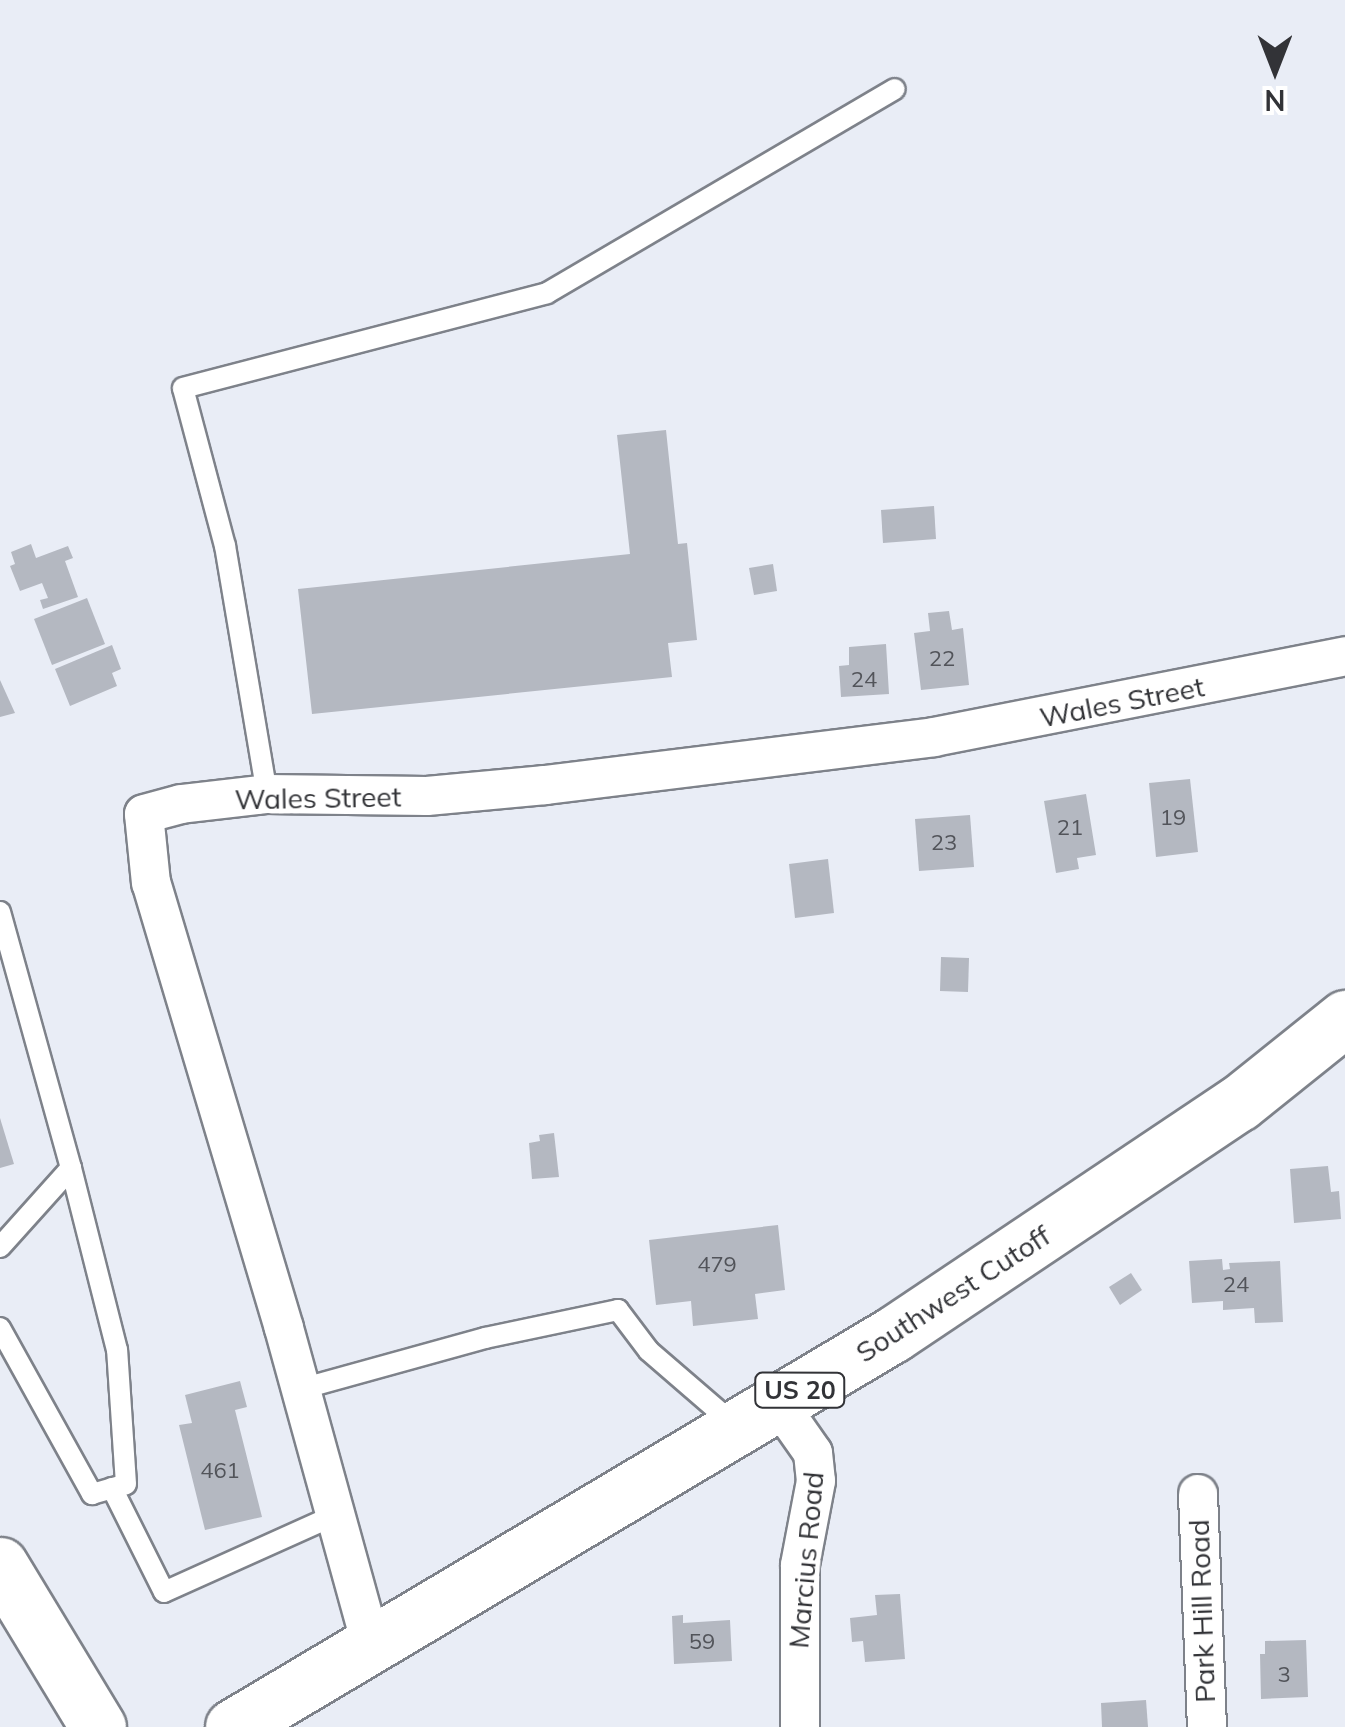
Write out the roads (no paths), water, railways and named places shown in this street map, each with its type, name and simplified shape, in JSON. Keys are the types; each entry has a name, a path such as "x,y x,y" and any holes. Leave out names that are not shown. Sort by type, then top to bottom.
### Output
{"main road":[{"name":"Southwest Cutoff","path":"232,1727 758,1415 1093,1204 1240,1103 1345,1018"},
{"path":"0,1565 98,1727"}],"street":[{"name":"Wales Street","path":"371,1644 152,883 143,832 144,814 182,804 267,794 427,796 934,737 1345,656"},
{"name":"Marcius Road","path":"758,1415 812,1453 816,1481 800,1565 800,1727"},
{"name":"Park Hill Road","path":"1198,1494 1207,1727"}],"lane":[{"path":"267,794 225,546 183,388 547,293 895,90"},
{"path":"0,912 117,1350 126,1484 92,1494 0,1328"},
{"path":"0,1247 71,1168"},
{"path":"301,1390 485,1338 618,1310 649,1351 758,1415"},
{"path":"112,1488 164,1592 335,1515"}]}
